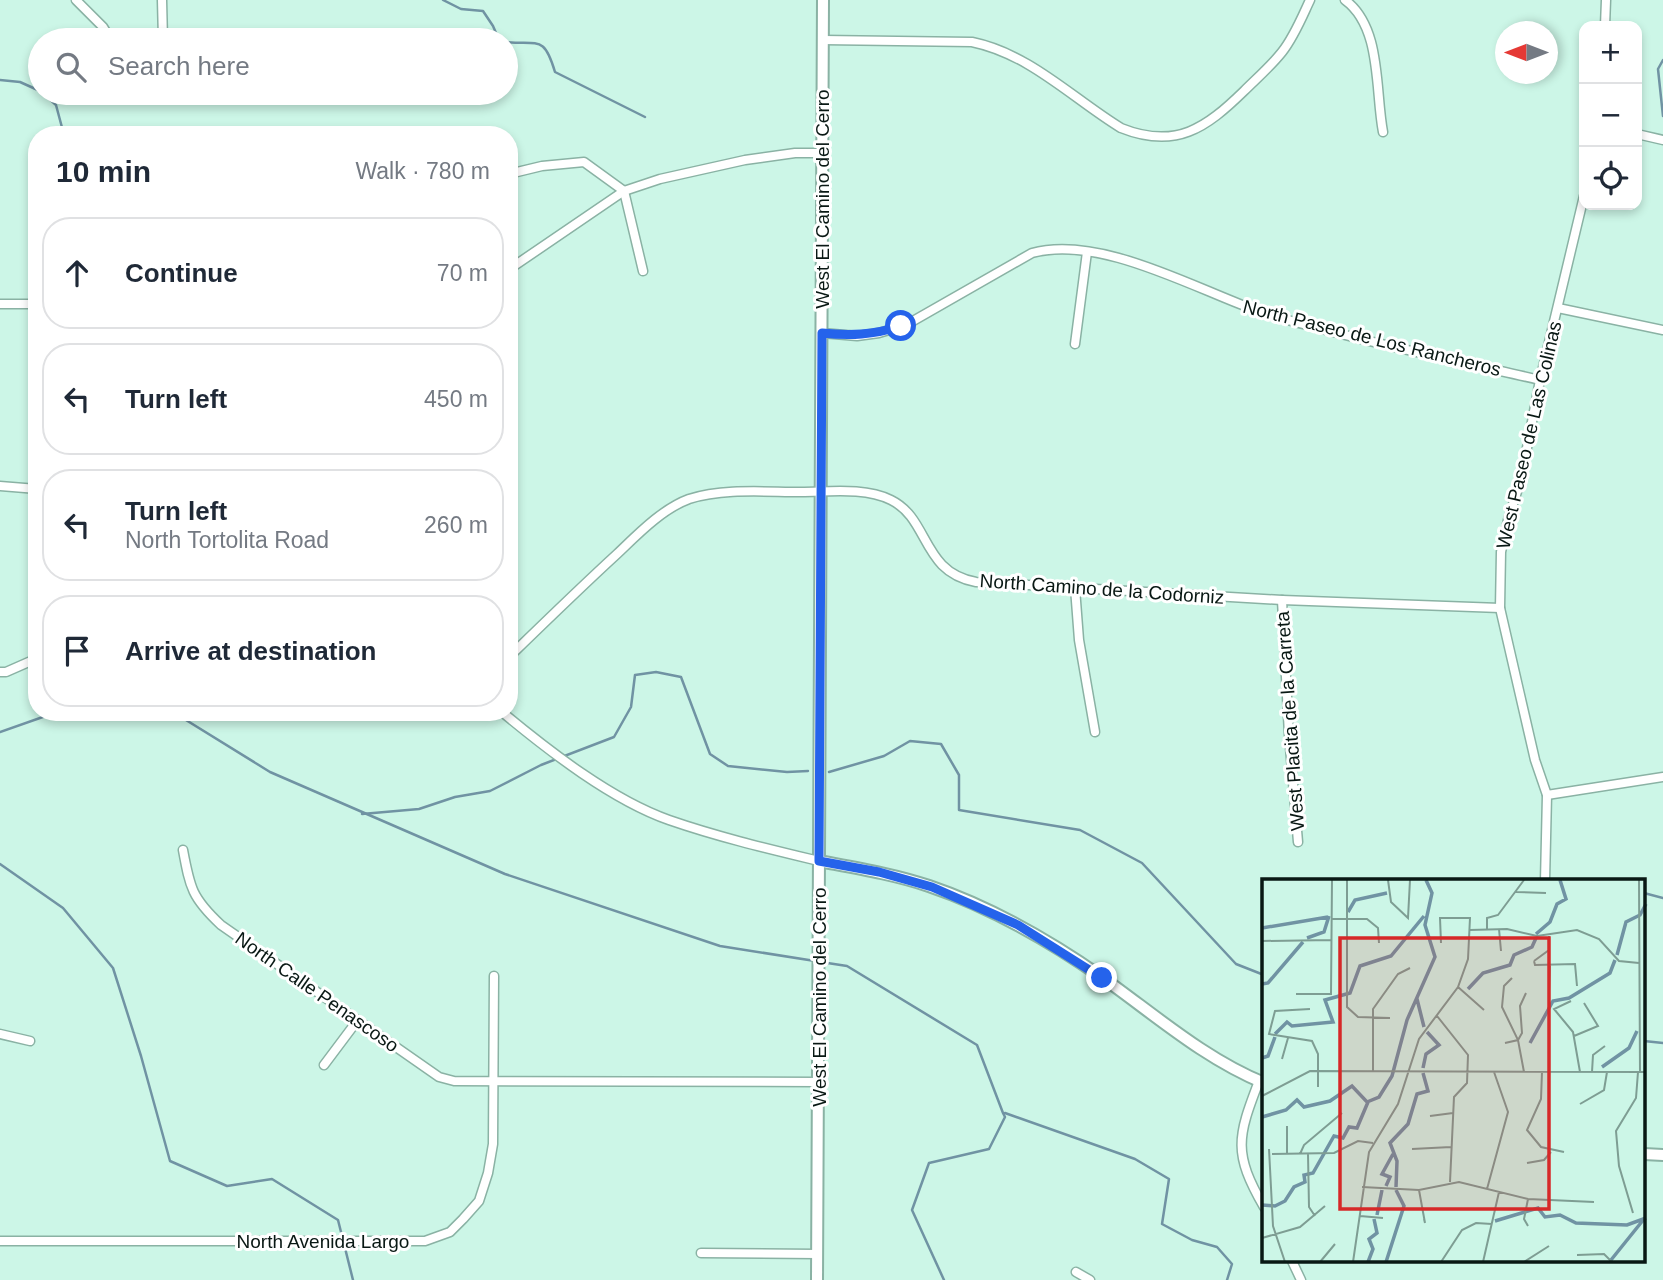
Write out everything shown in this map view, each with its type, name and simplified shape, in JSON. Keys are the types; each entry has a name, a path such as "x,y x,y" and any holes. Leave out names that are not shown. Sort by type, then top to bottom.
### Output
{"street":[{"path":"76,0 104,28"},
{"path":"162,0 163,28"},
{"name":"West El Camino del Cerro","path":"817,1280 823,0"},
{"path":"823,40 972,42 992,46 1030,65 1121,128 1138,135 1161,138 1197,129 1217,118 1284,50 1310,0"},
{"path":"1345,0 1360,14 1372,39 1383,132"},
{"path":"1605,21 1606,0"},
{"path":"1642,135 1663,140"},
{"path":"518,263 624,191 660,179 745,160 795,153 823,153"},
{"path":"518,172 542,166 583,162 624,191 643,271"},
{"name":"West Paseo de Las Colinas","path":"1545,879 1547,795 1535,760 1500,608 1502,552 1581,210"},
{"name":"North Paseo de Los Rancheros","path":"822,333 857,336 906,325 1032,253 1067,248 1116,257 1278,317 1540,380"},
{"path":"1075,344 1087,251"},
{"path":"0,304 28,304"},
{"path":"1558,308 1663,330"},
{"path":"0,486 28,488"},
{"name":"North Camino de la Codorniz","path":"518,648 634,538 676,505 717,494 854,492 892,500 917,527 945,570 966,580 1282,600 1500,608"},
{"path":"1075,588 1079,640 1094,732"},
{"name":"West Placita de la Carreta","path":"1282,600 1298,842"},
{"path":"0,672 6,672 28,661"},
{"path":"513,721 541,745 620,796 667,819 738,841 819,861 879,872 927,886 1018,925 1102,978 1195,1045 1262,1082 1242,1132 1240,1147 1247,1175 1262,1204"},
{"path":"1547,795 1663,777"},
{"name":"North Calle Penascoso","path":"183,850 190,886 201,906 221,925 439,1077 454,1081 494,1080"},
{"name":"North Avenida Largo","path":"0,1241 425,1241 450,1232 479,1201 493,1144 494,976"},
{"path":"324,1065 357,1021"},
{"path":"0,1034 30,1041"},
{"path":"494,1080 818,1082"},
{"path":"701,1253 818,1254"},
{"path":"1292,1262 1301,1280"},
{"path":"1076,1272 1090,1280"}],"waterway":[{"path":"443,0 461,9 483,11 494,28"},
{"path":"518,42 539,44 547,52 555,72 645,117"},
{"path":"1663,60 1658,69 1663,116"},
{"path":"0,80 28,86"},
{"path":"56,105 62,126"},
{"path":"362,814 419,809 455,797 490,791 541,765 614,737 631,707 635,675 656,672 681,677 710,754 728,766 787,772 808,771"},
{"path":"0,732 31,721"},
{"path":"188,721 270,772 505,874 720,946 815,961"},
{"path":"829,772 884,756 910,741 941,744 959,775 959,810 1080,830 1142,863 1236,964 1262,974"},
{"path":"0,864 63,908 113,968 170,1161 227,1186 272,1179 338,1220 353,1280"},
{"path":"1646,894 1663,898"},
{"path":"821,962 847,966 977,1045 1005,1117 989,1149 929,1163 912,1210 944,1280"},
{"path":"1646,1041 1663,1043"},
{"path":"1005,1113 1135,1159 1169,1179 1162,1224 1192,1240 1217,1247 1232,1264 1227,1280"}],"route":[{"path":"901,326 857,336 822,333 819,861 879,872 932,887 1018,925 1102,978"}]}
